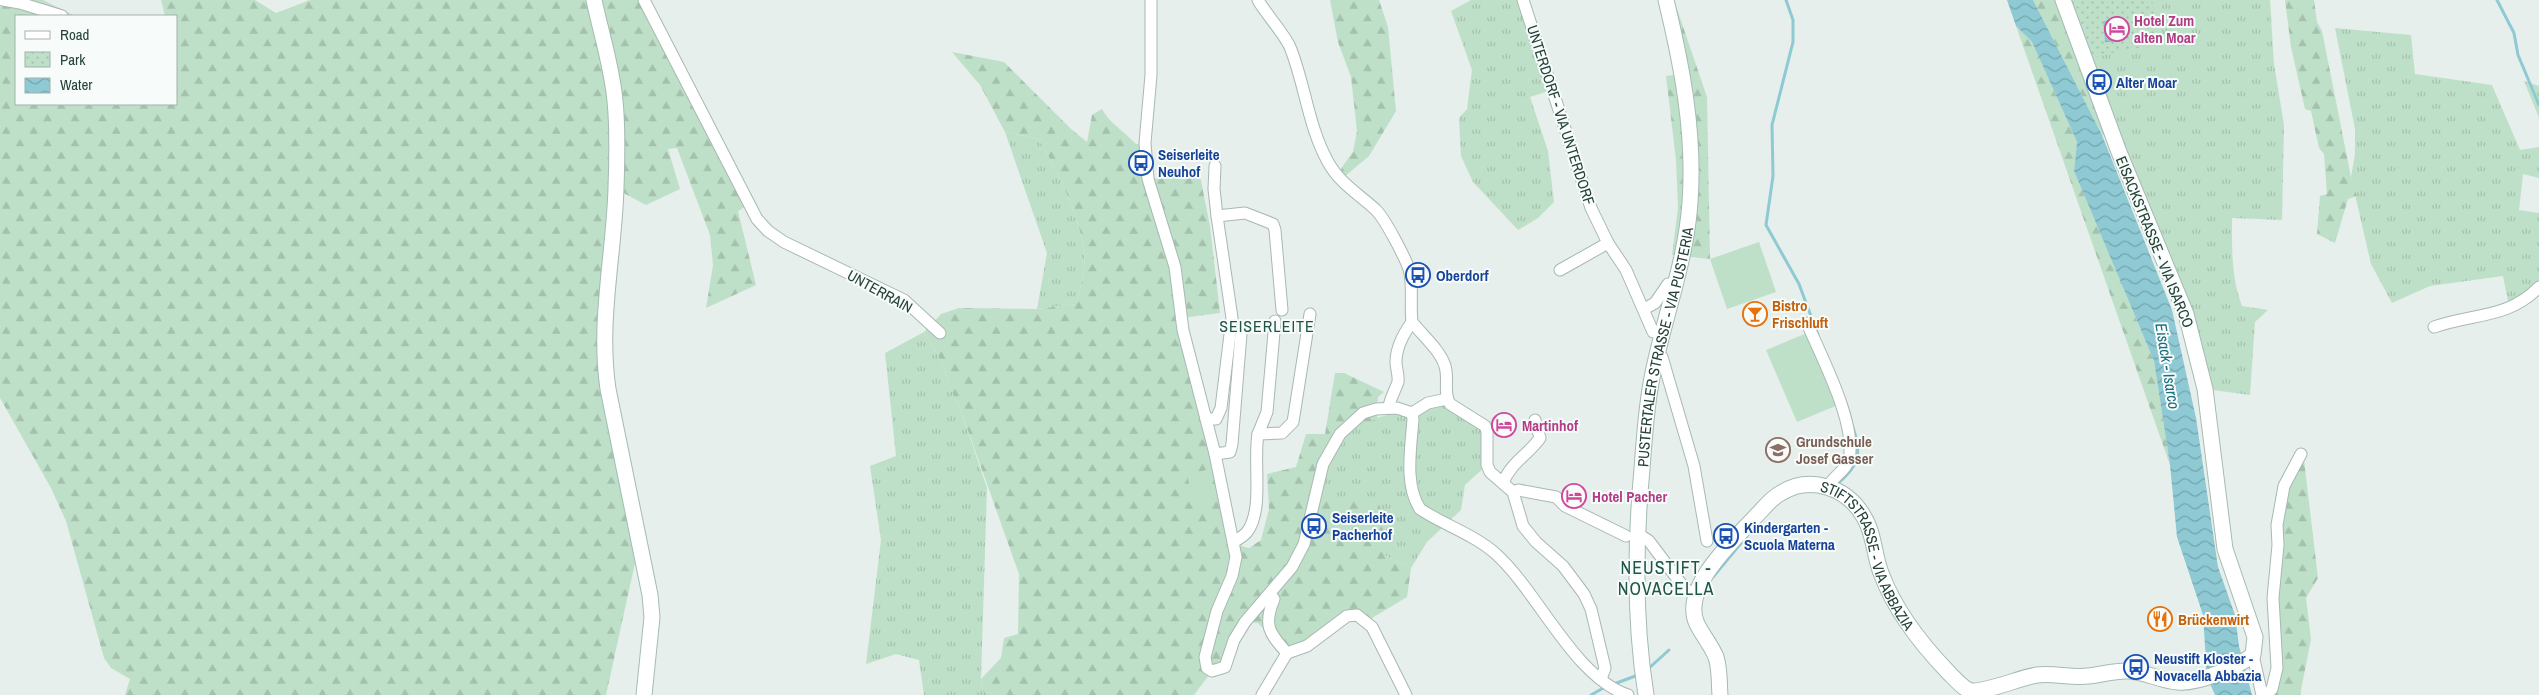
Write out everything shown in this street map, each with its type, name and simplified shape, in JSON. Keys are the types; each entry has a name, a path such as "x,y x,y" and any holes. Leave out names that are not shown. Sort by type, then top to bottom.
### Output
{"street":[{"path":"4,0 59,15"},
{"path":"594,0 615,98 617,125 614,227 605,305 604,359 608,389 650,595 652,617 644,695"},
{"name":"UNTERRAIN","path":"644,0 748,205 757,219 768,231 784,242 904,300 940,333"},
{"path":"1151,0 1151,75 1145,143 1148,179 1175,267 1183,330 1215,454 1236,557 1232,576 1217,611 1205,657 1207,668 1212,671 1224,667 1234,640 1245,622 1271,595 1292,567 1304,544 1310,526 1317,484 1333,444 1352,421 1363,413 1389,407 1406,410 1412,413 1414,419 1410,459 1414,500 1420,509 1494,552 1519,577 1572,649 1601,679 1628,695"},
{"path":"1258,0 1275,28 1289,44 1312,122 1328,162 1339,179 1376,210 1386,222 1398,248 1408,262 1411,283 1412,322 1404,333 1397,354 1398,380 1391,393 1389,407"},
{"name":"UNTERDORF - VIA UNTERDORF","path":"1523,0 1591,208 1608,242 1626,270 1653,332"},
{"name":"PUSTERTALER STRASSE - VIA PUSTERIA","path":"1646,695 1636,571 1637,527 1651,383 1676,285 1689,210 1691,154 1682,69 1666,0"},
{"name":"EISACKSTRASSE - VIA ISARCO","path":"2063,0 2119,152 2186,314 2205,389 2225,549 2255,637 2250,658 2262,695"},
{"path":"1206,419 1216,418 1221,408 1232,318 1217,216 1214,189 1215,166"},
{"path":"1217,216 1244,213 1272,224 1275,230 1282,310"},
{"path":"1560,270 1608,242"},
{"path":"1644,309 1655,302 1668,284 1676,285"},
{"path":"2434,327 2457,319 2506,311 2523,302 2539,287"},
{"path":"1258,434 1282,433 1293,422 1310,314"},
{"path":"1234,542 1247,532 1254,516 1256,505 1255,448 1258,434 1268,412 1275,321"},
{"path":"1412,322 1439,354 1445,365 1447,399 1450,404 1485,426 1487,431 1487,465 1490,472 1513,492 1524,526 1536,542 1563,566 1584,594 1591,609 1605,668 1601,679"},
{"path":"1807,323 1842,408 1850,441 1849,458 1846,466 1831,480 1828,487"},
{"path":"1215,454 1230,452 1232,444 1240,334"},
{"path":"1662,357 1694,466 1704,541 1725,552"},
{"path":"1412,413 1428,403 1447,399"},
{"path":"1503,482 1508,470 1516,461 1529,453 1540,438 1535,420"},
{"path":"2267,695 2272,689 2277,668 2273,598 2278,525 2284,486 2301,454"},
{"name":"STIFTSTRASSE - VIA ABBAZIA","path":"1720,695 1716,658 1696,623 1694,605 1696,594 1711,566 1768,503 1781,493 1796,486 1814,484 1828,487 1853,502 1864,516 1881,574 1896,604 1913,632 1936,659 1968,690 1979,691 2018,678 2039,675 2086,676 2132,671 2179,682 2207,677 2250,658"},
{"path":"1513,492 1518,490 1556,497 1565,506 1626,536"},
{"path":"1643,537 1649,541 1685,589 1696,594"},
{"path":"1271,595 1274,599 1268,613 1268,626 1274,639 1287,653"},
{"path":"1262,695 1287,653 1307,646 1347,616 1357,615 1372,627 1406,695"}],"green space":[{"path":"0,0 43,0 73,15 15,15 15,105 178,105 178,15 165,15 161,0 255,0 276,13 310,0 644,0 748,205 738,211 756,285 706,308 713,265 710,235 677,148 668,149 680,189 646,205 616,189 605,359 635,563 606,695 125,695 130,679 111,668 104,658 66,521 51,488 0,398"},
{"path":"1330,0 1379,0 1388,27 1396,111 1369,156 1338,182 1342,167 1353,152 1357,131 1351,77 1338,42"},
{"path":"1471,0 1526,0 1555,89 1530,97 1548,151 1554,202 1538,218 1518,230 1473,182 1461,156 1459,118 1467,109 1472,70 1451,11"},
{"path":"1670,0 1674,0 1707,97 1710,259 1672,255 1678,208 1676,160 1666,76 1687,73"},
{"path":"2033,0 2063,0 2111,132 2102,135"},
{"path":"2063,0 2270,0 2274,64 2284,125 2282,220 2232,218 2234,273 2242,306 2268,310 2255,322 2250,395 2205,389 2197,354"},
{"name":"Hotel Zum alten Moar","path":"2067,0 2152,0 2159,46 2127,49 2087,60"},
{"path":"2285,0 2314,0 2317,22 2322,31 2351,177 2357,196 2348,199 2335,243 2317,234 2320,196 2327,194 2324,154 2319,148 2311,111 2305,109 2291,47"},
{"path":"2016,26 2032,42 2077,142 2074,171 2154,361 2170,465"},
{"path":"2335,28 2411,35 2415,74 2492,85 2520,150 2539,147 2539,178 2523,174 2519,210 2539,213 2539,287 2510,311 2503,276 2430,286 2392,303 2371,264 2351,177 2355,154 2355,129"},
{"path":"952,52 1004,62 1071,129 1087,142 1092,115 1102,109 1113,123 1136,144 1145,143 1148,179 1200,176 1210,226 1220,313 1182,318 1230,543 1249,548 1261,540 1269,509 1267,474 1296,467 1306,434 1325,434 1335,373 1344,373 1384,392 1378,397 1377,419 1358,425 1350,431 1337,448 1324,480 1320,500 1376,497 1386,521 1386,556 1411,568 1407,597 1367,621 1357,615 1287,653 1258,623 1245,622 1227,662 1212,671 1194,695 984,695 981,679 1001,658 1004,638 1018,634 1019,574 961,411 950,388 944,366 924,332 941,314 959,308 1037,309 1076,304 1083,277 1084,250 1072,207 1039,139 1005,132 980,85"},
{"path":"2524,81 2539,86 2539,118"},
{"path":"1005,132 1039,139 1072,207 1084,250 1083,277 1076,304 1037,309 1047,253"},
{"path":"1759,242 1776,292 1727,309 1710,259"},
{"path":"924,332 944,366 950,388 961,411 987,488 981,679 984,695 924,695 919,660 896,654 866,664 881,540 870,466 896,456 885,353"},
{"path":"1807,333 1838,405 1797,422 1766,350"},
{"path":"1450,404 1485,426 1487,465 1465,485 1461,510 1427,542 1411,568 1386,556 1386,521 1319,500 1321,490 1336,449 1349,432 1357,426 1375,418"},
{"path":"2304,460 2318,578 2306,598 2311,639 2300,695 2267,695 2272,689 2278,545 2291,470"},
{"path":"1207,470 1214,501 1194,505 1187,474"}],"water":[{"name":"Eisack - Isarco","path":"2007,0 2033,0 2102,135 2172,310 2196,418 2218,567 2235,615 2239,646 2252,695 2215,695 2207,677 2203,615 2177,537 2170,465 2154,361 2074,171 2077,142 2032,42 2016,26"},
{"path":"2111,20 2113,42 2105,42 2103,21"}],"waterway":[{"path":"1786,0 1793,20 1793,42 1772,125 1773,176 1766,225 1799,284 1818,335"},
{"path":"2497,0 2514,33 2518,55 2539,105"},
{"path":"1836,485 1850,472 1857,459 1857,444 1852,425"},
{"path":"1713,577 1747,536"},
{"path":"1648,669 1669,650"},
{"path":"1614,684 1638,675"},
{"path":"1591,695 1605,687"}],"place":[{"name":"Hotel Zum alten Moar","path":"2117,29"},
{"name":"Alter Moar","path":"2099,82"},
{"name":"Seiserleite Neuhof","path":"1141,163"},
{"name":"Oberdorf","path":"1418,275"},
{"name":"Bistro Frischluft","path":"1755,314"},
{"name":"Martinhof","path":"1504,425"},
{"name":"Grundschule Josef Gasser","path":"1778,450"},
{"name":"Hotel Pacher","path":"1574,496"},
{"name":"Seiserleite Pacherhof","path":"1314,526"},
{"name":"Kindergarten - Scuola Materna","path":"1726,536"},
{"name":"Brückenwirt","path":"2160,619"},
{"name":"Neustift Kloster - Novacella Abbazia","path":"2136,667"}],"district":[{"name":"SEISERLEITE","path":"1267,326"},
{"name":"NEUSTIFT - NOVACELLA","path":"1666,577"}]}
